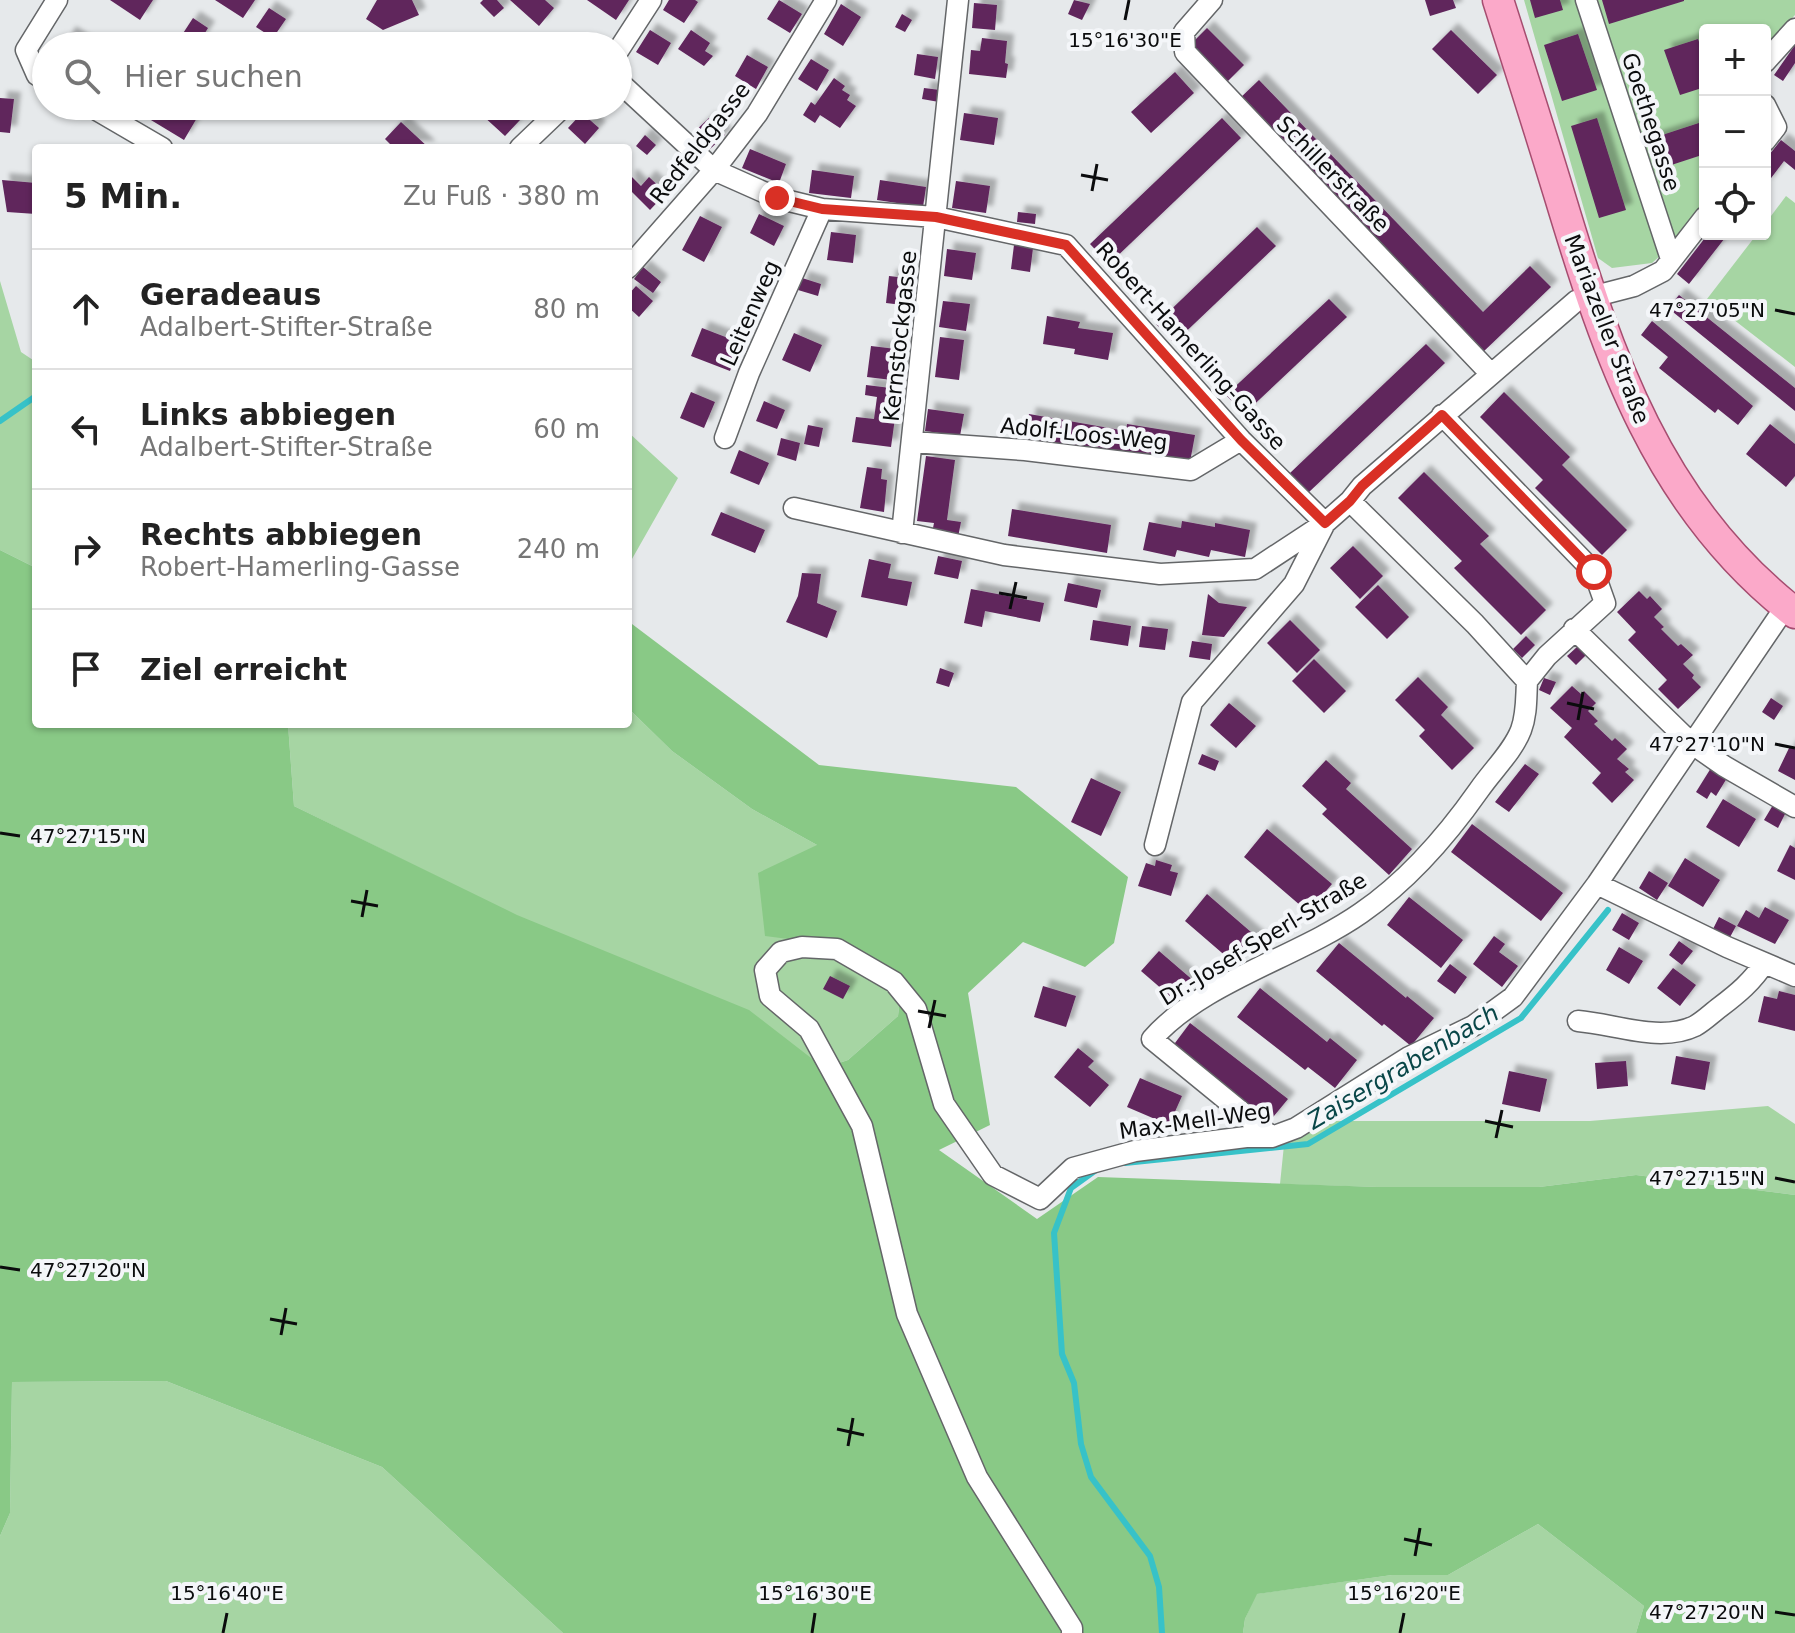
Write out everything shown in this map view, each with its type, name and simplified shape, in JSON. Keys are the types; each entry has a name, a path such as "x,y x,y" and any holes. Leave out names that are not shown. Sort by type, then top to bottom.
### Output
{"main road":[{"name":"Mariazeller Straße","path":"1498,0 1592,296 1650,441 1669,473 1722,545 1790,609"}],"street":[{"path":"37,32 57,0"},
{"path":"630,32 651,0"},
{"name":"Redfeldgasse","path":"632,263 714,170 757,114 826,0"},
{"name":"Kernstockgasse","path":"902,533 958,0"},
{"name":"Schillerstraße","path":"1212,0 1184,32 1185,52 1490,373"},
{"name":"Goethegasse","path":"1586,0 1671,259"},
{"path":"1771,55 1795,29"},
{"path":"32,40 26,50 32,64"},
{"name":"Robert-Hamerling-Gasse","path":"632,94 714,170 777,198 822,209 936,217 1066,245 1241,440 1325,523"},
{"path":"114,120 155,144"},
{"path":"524,144 549,120"},
{"name":"Leitenweg","path":"725,438 749,373 822,209"},
{"path":"794,508 1004,555 1160,574 1255,569 1325,523 1442,415 1576,301 1634,286 1654,277 1663,271 1699,224"},
{"path":"1350,501 1475,624 1527,681 1574,629 1605,603 1594,572 1442,415"},
{"name":"Adolf-Loos-Weg","path":"913,442 1025,450 1191,470 1241,440"},
{"path":"1155,845 1192,702 1294,584 1325,523"},
{"name":"Max-Mell-Weg","path":"1072,1633 1072,1628 977,1477 907,1314 862,1126 809,1029 770,996 765,970 781,952 802,947 837,949 894,982 916,1009 944,1104 993,1175 1040,1199 1073,1168 1135,1151 1246,1137 1272,1137 1296,1128 1409,1057 1473,1026 1513,997 1597,884 1691,743 1790,609"},
{"path":"1574,629 1691,743 1795,807"},
{"name":"Dr.-Josef-Sperl-Straße","path":"1272,1137 1152,1039 1166,1024 1206,998 1360,914 1420,865 1471,802 1520,732 1526,710 1527,681"},
{"path":"1597,884 1795,976"},
{"path":"1578,1021 1641,1032 1675,1033 1696,1025 1728,1001 1747,985 1764,963"}],"green space":[{"path":"1524,0 1795,0 1795,15 1771,41 1771,24 1699,24 1699,214 1678,240 1652,263 1612,268 1598,258"},
{"path":"1786,196 1795,203 1795,367 1707,299 1752,240 1771,240 1771,216"},
{"path":"0,281 21,352 32,359 32,566 0,550"},
{"path":"632,436 678,478 632,559"},
{"path":"0,550 32,566 32,728 288,728 294,806 517,915 749,1010 824,1068 848,1060 898,1016 902,981 851,947 765,936 758,873 817,845 752,809 672,751 632,712 632,624 819,765 1016,787 1128,877 1114,943 1085,967 1023,942 968,993 990,1125 939,1150 1037,1219 1098,1177 1378,1187 1539,1187 1636,1175 1795,1195 1795,1633 1636,1633 1644,1606 1538,1524 1448,1575 1392,1575 1257,1594 1245,1619 1243,1633 563,1633 382,1467 166,1381 12,1382 10,1513 0,1536"},
{"path":"632,712 672,751 752,809 817,845 851,947 902,981 898,1016 848,1060 824,1068 294,806 288,728 632,728"},
{"path":"1768,1106 1795,1124 1795,1195 1636,1175 1539,1187 1280,1184 1284,1145 1327,1121 1590,1121"},
{"path":"166,1381 382,1467 563,1633 0,1633 0,1536 10,1513 12,1382"},
{"path":"1538,1524 1644,1606 1636,1633 1243,1633 1245,1619 1256,1594 1392,1575 1448,1575"}],"building":[{"path":"110,0 153,0 140,20"},
{"path":"215,0 255,0 243,18"},
{"path":"377,0 412,0 419,15 383,30 366,19"},
{"path":"483,0 497,0 504,8 494,17 480,3"},
{"path":"510,0 545,0 554,8 539,26"},
{"path":"587,0 629,0 616,20"},
{"path":"669,0 698,2 684,23 663,10"},
{"path":"779,0 802,14 790,33 767,19"},
{"path":"1074,0 1090,4 1082,20 1068,14"},
{"path":"1425,0 1453,0 1456,8 1430,16"},
{"path":"1530,0 1560,0 1563,10 1535,18"},
{"path":"1602,0 1684,0 1684,1 1609,24"},
{"path":"974,3 997,5 995,30 972,28"},
{"path":"841,4 861,17 843,46 824,34"},
{"path":"269,8 286,19 277,32 264,32 256,27"},
{"path":"902,14 912,20 905,32 895,27"},
{"path":"193,18 208,28 206,32 184,32"},
{"path":"1207,28 1244,65 1226,83 1189,46"},
{"path":"650,30 671,43 658,65 636,52"},
{"path":"691,30 710,43 705,51 713,56 704,66 678,49"},
{"path":"1451,30 1497,75 1478,94 1432,49"},
{"path":"1578,34 1597,90 1562,101 1544,45"},
{"path":"982,38 1007,41 1006,78 969,74 971,50 980,51"},
{"path":"1698,39 1699,89 1680,95 1664,50"},
{"path":"1795,45 1795,63 1783,81 1774,75"},
{"path":"917,54 938,57 935,79 914,75"},
{"path":"747,55 768,67 756,89 735,76"},
{"path":"811,59 829,70 817,91 798,79"},
{"path":"1175,72 1194,93 1151,133 1131,112"},
{"path":"834,78 845,86 842,90 850,95 847,100 856,106 840,128 820,115 815,123 803,115 811,102 815,105"},
{"path":"1259,80 1483,312 1530,266 1551,287 1482,353 1238,100"},
{"path":"924,88 940,90 939,102 922,99"},
{"path":"0,98 14,99 10,133 0,132"},
{"path":"964,113 998,118 994,145 960,140"},
{"path":"709,118 725,135 709,150 693,133"},
{"path":"1222,118 1241,138 1109,264 1090,244"},
{"path":"1597,118 1626,210 1599,218 1571,126"},
{"path":"151,120 196,120 184,140"},
{"path":"487,120 520,120 505,136"},
{"path":"575,120 590,120 599,128 585,144 568,128"},
{"path":"401,122 425,144 390,144 385,139"},
{"path":"1699,123 1699,156 1656,170 1647,140"},
{"path":"645,135 656,145 647,155 636,146"},
{"path":"1781,140 1795,151 1795,170 1784,161 1771,178 1771,152"},
{"path":"750,149 786,164 779,183 742,168"},
{"path":"812,170 854,176 851,198 809,193"},
{"path":"632,177 641,186 649,177 666,193 650,210 632,192"},
{"path":"2,180 32,183 32,214 7,212"},
{"path":"880,180 926,187 923,207 877,200"},
{"path":"956,181 990,186 986,213 952,208"},
{"path":"1018,212 1036,214 1035,224 1017,222"},
{"path":"759,214 784,226 774,246 750,233"},
{"path":"700,216 722,227 704,262 682,250"},
{"path":"1257,227 1276,246 1174,343 1156,324"},
{"path":"831,232 856,235 853,263 827,260"},
{"path":"1703,240 1723,240 1689,284 1677,274"},
{"path":"1014,245 1033,248 1030,272 1011,269"},
{"path":"947,249 976,253 972,280 944,276"},
{"path":"643,267 661,282 653,293 634,279"},
{"path":"889,276 915,279 911,306 886,303"},
{"path":"802,278 821,284 818,296 798,290"},
{"path":"636,286 653,301 639,317 632,311 632,290"},
{"path":"1679,295 1795,388 1795,411 1668,308"},
{"path":"1329,299 1347,317 1244,414 1226,395"},
{"path":"943,301 970,304 966,331 939,327"},
{"path":"1047,316 1080,322 1078,328 1113,333 1108,360 1074,354 1075,349 1043,344"},
{"path":"1652,321 1753,406 1738,425 1718,409 1715,413 1659,368 1668,357 1641,335"},
{"path":"702,328 741,343 730,371 691,356"},
{"path":"794,333 822,345 810,372 782,360"},
{"path":"940,337 964,340 959,380 935,377"},
{"path":"1426,344 1445,363 1308,493 1290,473"},
{"path":"871,346 904,350 900,381 867,377"},
{"path":"866,385 899,389 891,447 852,442 856,417 874,419 877,397 865,395"},
{"path":"691,392 715,402 704,428 680,418"},
{"path":"1504,392 1570,457 1562,465 1627,530 1602,555 1535,488 1543,480 1480,417"},
{"path":"764,401 785,410 777,429 756,421"},
{"path":"928,409 964,414 960,436 925,431"},
{"path":"1029,414 1126,431 1127,424 1195,435 1190,462 1124,451 1123,456 1025,439"},
{"path":"1770,424 1795,444 1795,476 1786,487 1746,454"},
{"path":"808,425 823,428 819,447 804,444"},
{"path":"781,438 800,443 796,461 777,455"},
{"path":"739,450 769,463 759,485 730,473"},
{"path":"926,456 955,460 947,520 961,522 958,537 932,533 934,523 917,521"},
{"path":"867,467 882,469 881,479 887,480 884,512 860,508"},
{"path":"1424,472 1489,536 1480,544 1546,610 1521,635 1454,568 1462,561 1398,498"},
{"path":"1012,509 1111,525 1107,553 1008,536"},
{"path":"721,512 765,530 755,553 711,535"},
{"path":"1182,521 1250,530 1245,557 1211,550 1209,557 1177,550 1175,557 1143,550 1149,522 1181,528"},
{"path":"1353,546 1383,576 1360,599 1330,568"},
{"path":"938,556 962,561 958,579 934,574"},
{"path":"869,559 891,564 888,578 912,582 907,606 861,597"},
{"path":"802,573 821,574 817,603 837,611 827,638 786,622 798,596"},
{"path":"1068,583 1101,590 1097,608 1064,601"},
{"path":"1378,585 1409,617 1387,639 1355,607"},
{"path":"971,589 1044,603 1040,622 985,611 982,627 964,623"},
{"path":"1639,591 1647,599 1650,596 1662,609 1654,617 1664,627 1661,629 1678,646 1681,644 1693,655 1683,664 1701,687 1678,709 1658,689 1667,680 1628,640 1636,632 1617,612"},
{"path":"1208,594 1219,603 1247,607 1224,637 1202,635"},
{"path":"1093,620 1131,626 1128,646 1090,640"},
{"path":"1290,620 1320,650 1297,673 1267,643"},
{"path":"1142,626 1168,629 1165,650 1139,647"},
{"path":"1526,636 1535,645 1522,658 1513,649"},
{"path":"1192,641 1212,644 1210,660 1189,657"},
{"path":"1577,647 1586,655 1576,665 1567,656"},
{"path":"1314,659 1346,691 1324,713 1292,681"},
{"path":"940,668 954,673 949,687 936,683"},
{"path":"1418,677 1448,707 1441,715 1474,748 1452,770 1419,736 1425,730 1395,700"},
{"path":"1544,678 1556,682 1550,695 1539,690"},
{"path":"1572,686 1581,694 1584,691 1596,703 1588,711 1598,721 1594,724 1612,741 1615,738 1627,749 1617,759 1629,769 1625,772 1634,780 1612,803 1592,783 1601,773 1564,737 1572,728 1550,708"},
{"path":"1771,698 1783,706 1774,720 1762,712"},
{"path":"1229,703 1256,726 1236,748 1210,725"},
{"path":"1790,746 1795,749 1795,780 1778,771"},
{"path":"1202,754 1219,761 1215,771 1198,764"},
{"path":"1326,760 1351,783 1346,789 1412,849 1389,875 1322,814 1327,809 1302,786"},
{"path":"1525,764 1539,774 1509,812 1495,802"},
{"path":"1711,768 1727,778 1716,796 1711,792 1707,799 1696,792"},
{"path":"1091,778 1121,792 1101,836 1071,822"},
{"path":"1723,799 1756,819 1739,847 1706,827"},
{"path":"1773,805 1786,812 1778,828 1764,820"},
{"path":"1472,824 1563,893 1541,921 1451,852"},
{"path":"1267,829 1332,884 1308,912 1244,857"},
{"path":"1790,845 1795,848 1795,880 1777,871"},
{"path":"1685,858 1720,880 1703,907 1668,886"},
{"path":"1156,860 1172,865 1170,871 1178,873 1171,896 1138,886 1146,863 1155,866"},
{"path":"1649,871 1668,883 1657,900 1639,888"},
{"path":"1207,894 1259,939 1236,965 1185,921"},
{"path":"1409,897 1463,940 1441,968 1387,925"},
{"path":"1765,907 1789,920 1775,944 1737,926 1746,910 1759,918"},
{"path":"1622,913 1639,923 1629,940 1612,930"},
{"path":"1719,917 1736,926 1729,939 1713,929"},
{"path":"1494,936 1505,944 1499,952 1518,966 1502,987 1473,964"},
{"path":"1679,941 1693,951 1682,965 1669,955"},
{"path":"1339,943 1434,1018 1411,1046 1316,971"},
{"path":"1619,947 1643,961 1629,984 1606,970"},
{"path":"1159,951 1195,982 1178,1003 1141,971"},
{"path":"1450,964 1467,977 1455,994 1437,981"},
{"path":"1673,968 1696,985 1680,1006 1657,988"},
{"path":"830,976 850,986 843,999 823,989"},
{"path":"1043,986 1076,996 1066,1027 1034,1017"},
{"path":"1260,988 1327,1042 1330,1038 1357,1060 1335,1088 1308,1067 1305,1070 1237,1017"},
{"path":"1779,991 1795,995 1795,1031 1758,1022 1764,996 1777,999"},
{"path":"1190,1023 1288,1099 1269,1122 1172,1047"},
{"path":"1078,1048 1094,1061 1088,1067 1109,1085 1090,1107 1054,1077"},
{"path":"1676,1056 1710,1062 1705,1090 1671,1084"},
{"path":"1626,1061 1628,1086 1597,1089 1595,1063"},
{"path":"1509,1071 1547,1079 1540,1112 1502,1104"},
{"path":"1140,1078 1182,1096 1169,1125 1127,1107"}],"waterway":[{"path":"0,421 32,399"},
{"name":"Zaisergrabenbach","path":"1125,1163 1308,1144 1521,1018 1608,910"},
{"name":"Zaisergrabenbach","path":"1096,1170 1071,1188 1054,1233 1062,1354 1074,1383 1081,1444 1091,1477 1150,1556 1159,1587 1162,1633"}],"route":[{"path":"777,198 822,209 936,217 1066,245 1241,440 1325,523 1442,415 1594,572"}]}
